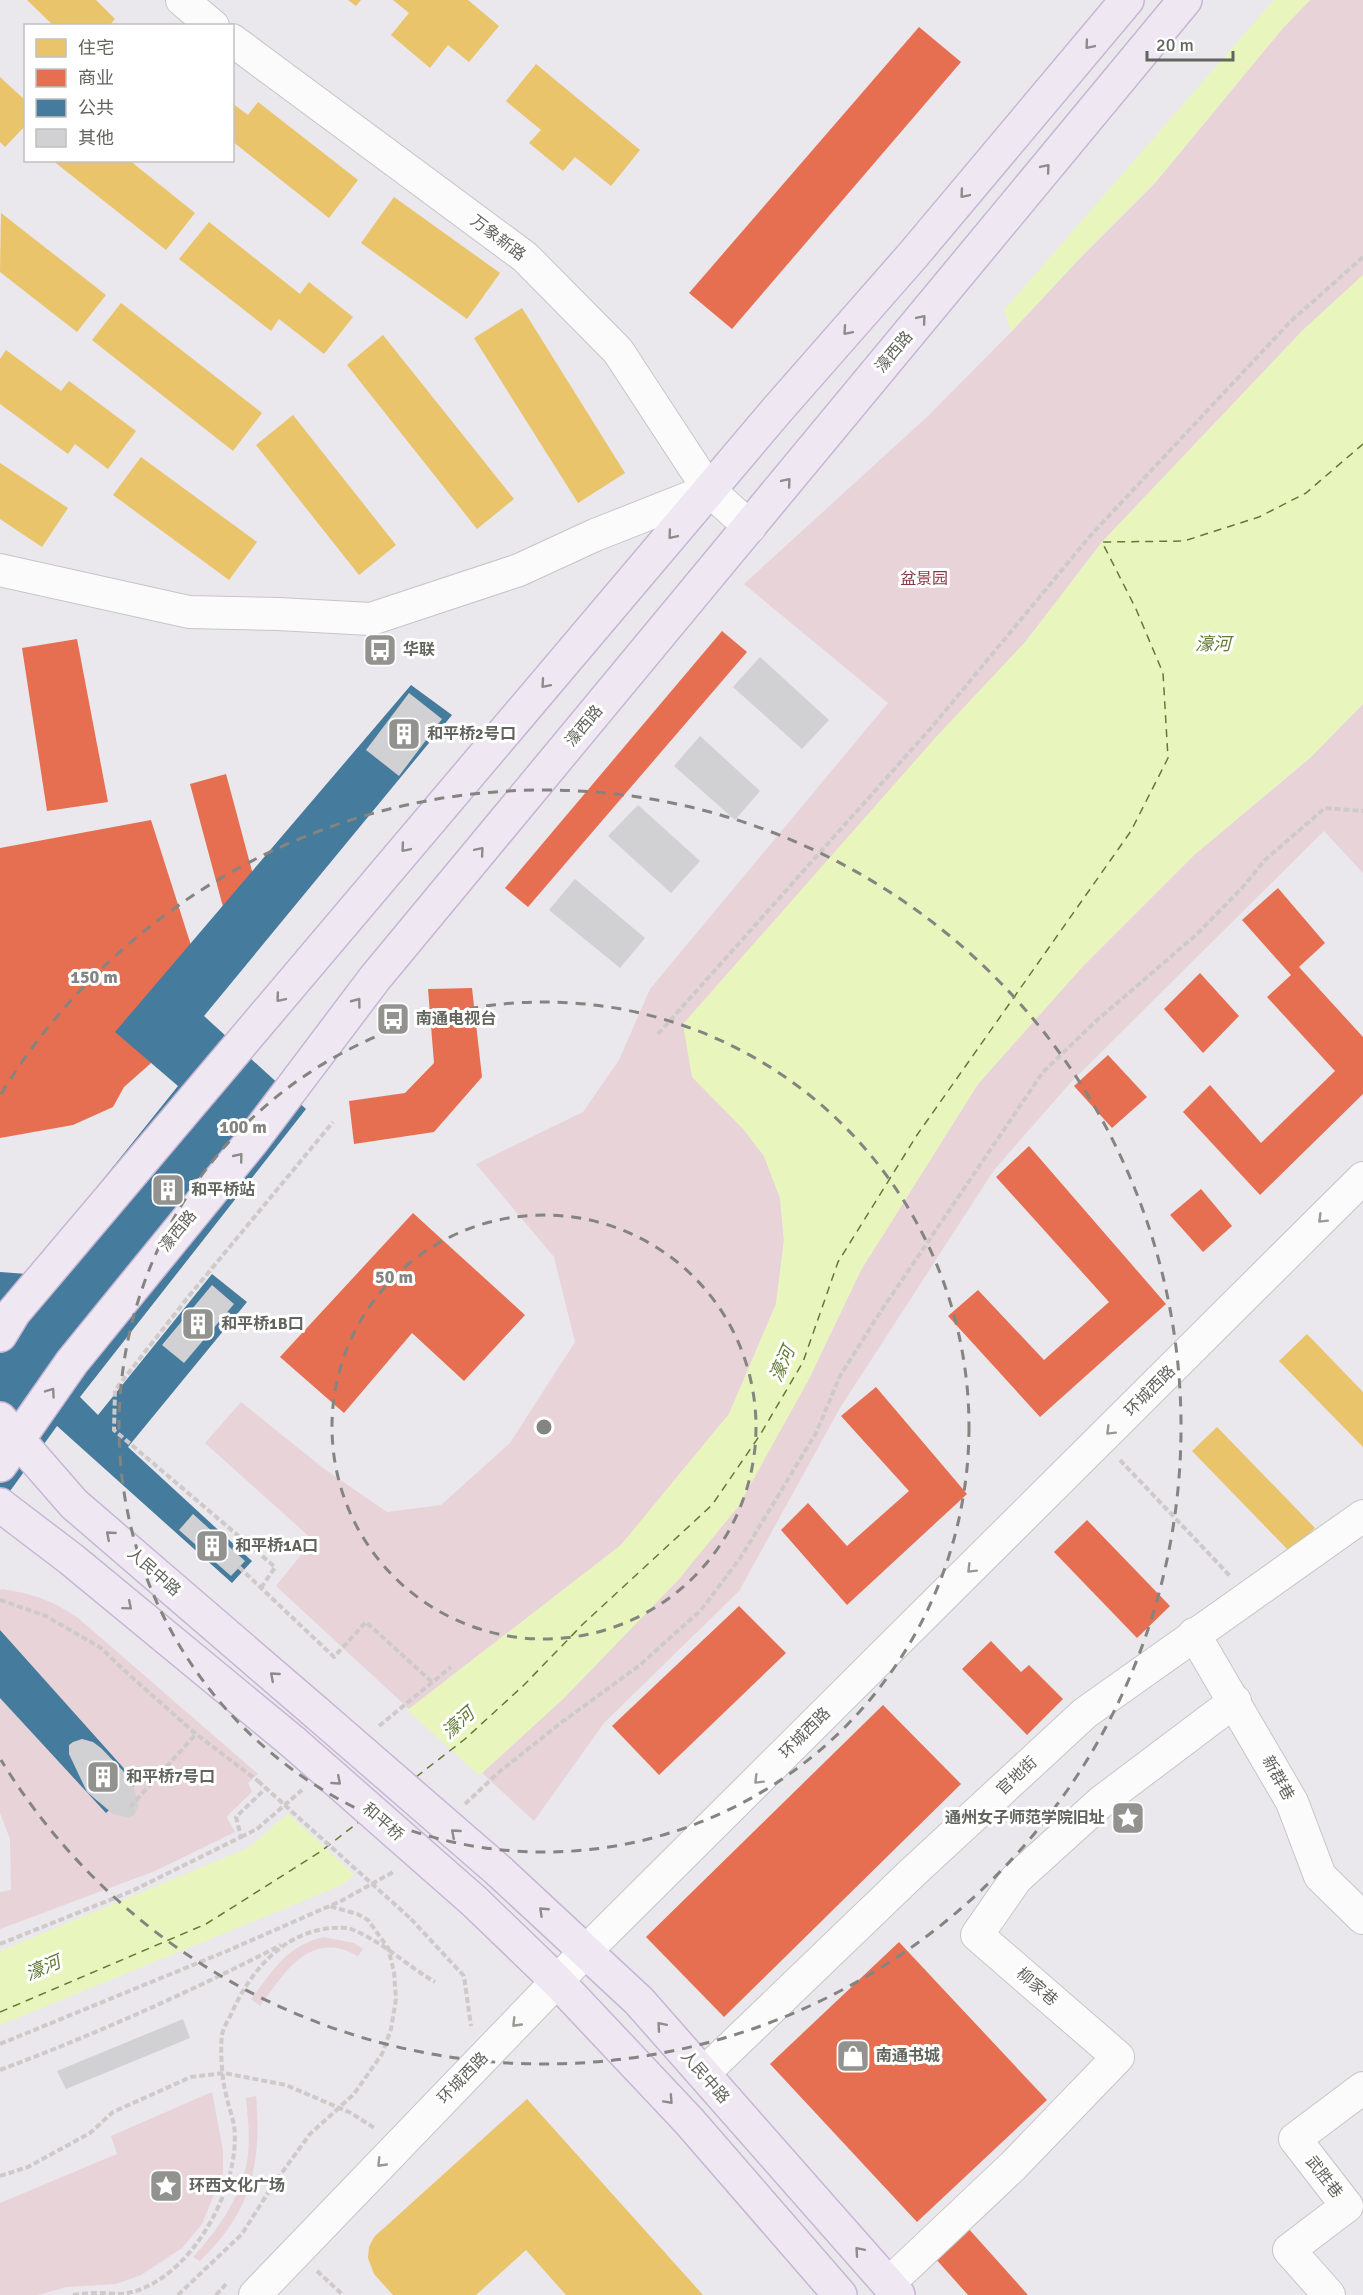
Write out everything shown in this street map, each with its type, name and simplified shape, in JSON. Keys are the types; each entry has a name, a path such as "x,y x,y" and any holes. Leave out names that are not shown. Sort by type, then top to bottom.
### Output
{"main road":[{"path":"0,1335 21,1304 709,490 913,255 1127,0"},
{"name":"濠西路","path":"6,1441 252,1141 375,978 1185,0"},
{"name":"人民中路","path":"6,1441 74,1504 499,1871 639,2001 893,2290"},
{"name":"和平桥","path":"0,1504 72,1559 293,1742 474,1901 557,1981"},
{"path":"557,1981 689,2121 840,2295"}],"street":[{"path":"182,0 211,24"},
{"name":"万象新路","path":"234,41 525,257 618,351 709,490 750,527"},
{"path":"0,570 189,612 371,619 519,570 595,536 709,490"},
{"name":"环城西路","path":"243,2287 557,1981 1363,1178"},
{"name":"官地街","path":"703,2074 912,1873 1085,1713 1363,1516"},
{"name":"新群巷","path":"1194,1634 1293,1802 1320,1876 1363,1918"},
{"name":"柳家巷","path":"893,2290 1118,2057 977,1935 1016,1879 1101,1802 1235,1701"},
{"name":"武胜巷","path":"1329,2295 1289,2250 1347,2206 1295,2139 1363,2088"}],"path":[{"path":"658,1034 931,728 1091,535 1290,322 1363,257"},
{"path":"464,1805 498,1773 558,1725 640,1665 702,1610 741,1557 816,1433 840,1376 1043,1072 1096,1022 1196,935 1242,888 1265,860 1325,808 1363,811"},
{"path":"261,1588 275,1567 114,1430 116,1390 189,1296 333,1122"},
{"path":"1101,1440 1249,1596"},
{"path":"239,1567 334,1657 366,1622 432,1682"},
{"path":"0,1600 46,1616 101,1648 196,1734 258,1781 411,1919 464,1976 472,2030"},
{"path":"130,1807 196,1734"},
{"path":"0,1944 132,1891 241,1837 236,1817 266,1788"},
{"path":"0,2044 227,1951 328,1906 397,1870"},
{"path":"178,2295 242,2234 273,2185 310,2134 354,2094 377,2062 391,2029 396,1999 394,1972 388,1948 369,1920 357,1914 328,1906"},
{"path":"0,2070 58,2048 206,1984 294,1938 322,1929 348,1928 388,1948 416,1971 435,1982"},
{"path":"127,2294 152,2283 178,2264 203,2235 219,2205 230,2179 235,2154 234,2125 225,2092 222,2034 242,1990 253,1975 275,1952 294,1938"},
{"path":"0,2176 28,2167 90,2133 112,2112 153,2093 191,2077 224,2073 286,2085 340,2108 378,2128 369,2138"},
{"path":"216,2295 243,2287"},
{"path":"73,2295 136,2295"}],"green space":[{"name":"盆景园","path":"1310,0 1363,0 1363,275 1302,331 1102,542 1026,641 744,1130 764,1156 780,1198 784,1240 776,1304 729,1414 621,1545 409,1709 276,1586 313,1540 205,1443 241,1402 323,1468 387,1512 441,1505 510,1443 575,1342 554,1257 476,1164 583,1112 619,1060 650,989 888,703 744,584 928,416 1011,332 1155,183 1283,28"},
{"path":"1363,704 1363,873 1324,831 1071,1082 994,1170 840,1408 739,1591 604,1723 534,1821 482,1773 563,1699 679,1579 808,1381 861,1270 978,1084 1083,966 1193,856 1311,757"},
{"path":"0,1590 42,1599 78,1618 258,1774 248,1783 252,1792 227,1818 235,1832 155,1871 0,1929 0,1892 11,1890 10,1839 0,1813"},
{"path":"323,1937 354,1943 363,1949 358,1956 341,1949 315,1950 293,1964 260,2006 251,1999 274,1969 290,1953 310,1941"},
{"path":"212,2092 223,2150 223,2173 202,2224 182,2248 141,2275 116,2284 67,2287 38,2295 0,2295 0,2203 117,2154 111,2136"},
{"path":"256,2096 257,2144 249,2186 242,2205 231,2224 200,2261 193,2257 221,2223 241,2183 249,2148 246,2098"}],"water":[{"path":"1274,0 1310,0 1283,28 1155,183 1011,332 1004,310"},
{"name":"濠河","path":"1363,275 1363,704 1311,757 1193,856 1083,966 978,1084 861,1270 808,1381 738,1507 679,1579 563,1699 482,1773 342,1885 0,2025 0,1951 248,1848 409,1709 621,1545 729,1414 776,1304 784,1240 780,1198 764,1156 744,1130 692,1077 683,1024 936,737 1026,641 1102,542 1302,331"}],"pier":[{"path":"405,1708 481,1777 357,1877 286,1812"}],"building: 住宅":[{"path":"27,0 96,0 115,19 111,24 52,24"},
{"path":"348,0 361,0 356,6"},
{"path":"393,0 468,0 499,26 469,62 448,45 430,68 391,35 409,13"},
{"path":"536,64 640,150 611,186 575,157 563,171 529,143 541,130 506,101"},
{"path":"0,77 24,99 24,127 5,147 0,142"},
{"path":"258,102 358,180 329,218 234,143 234,104 248,115"},
{"path":"55,162 131,162 195,213 166,250"},
{"path":"394,197 500,273 467,319 361,243"},
{"path":"1,213 106,295 77,332 0,272"},
{"path":"209,222 300,294 309,282 353,317 324,354 279,319 271,331 179,259"},
{"path":"121,303 262,413 233,451 92,340"},
{"path":"522,308 625,473 578,503 474,338"},
{"path":"383,335 514,499 477,529 347,365"},
{"path":"6,350 61,391 69,381 136,431 108,469 75,444 68,454 0,404 0,359"},
{"path":"293,415 396,545 359,575 256,445"},
{"path":"141,457 257,542 229,580 113,495"},
{"path":"0,463 68,508 42,547 0,519"},
{"path":"1307,1334 1363,1392 1363,1447 1279,1361"},
{"path":"1217,1427 1315,1528 1290,1552 1192,1451"},
{"path":"527,2099 703,2295 566,2295 526,2250 476,2295 393,2295 374,2274 368,2258 369,2247 374,2237"}],"building: 商业":[{"path":"919,27 961,62 732,329 689,293"},
{"path":"722,631 747,652 528,907 505,888"},
{"path":"77,639 108,802 47,811 22,648"},
{"path":"226,774 262,908 226,918 190,784"},
{"path":"151,820 204,986 187,988 179,1021 150,1064 124,1087 113,1107 73,1125 0,1138 0,848"},
{"path":"1278,888 1325,943 1299,967 1363,1037 1363,1094 1260,1195 1183,1112 1210,1085 1261,1143 1335,1071 1267,997 1291,975 1242,920"},
{"path":"1200,973 1239,1016 1203,1053 1164,1009"},
{"path":"472,988 482,1077 434,1132 354,1144 349,1101 405,1093 434,1063 428,989"},
{"path":"1108,1055 1147,1097 1112,1128 1074,1086"},
{"path":"1029,1146 1166,1304 1040,1417 948,1316 978,1290 1044,1360 1109,1302 996,1177"},
{"path":"1201,1189 1232,1226 1203,1252 1170,1215"},
{"path":"413,1213 525,1315 464,1381 412,1333 344,1413 280,1357"},
{"path":"876,1387 967,1494 847,1605 781,1530 808,1503 847,1546 909,1491 841,1416"},
{"path":"1087,1520 1170,1606 1137,1638 1054,1552"},
{"path":"739,1606 786,1653 659,1775 612,1726"},
{"path":"991,1641 1021,1672 1029,1665 1063,1699 1027,1735 962,1669"},
{"path":"883,1705 961,1784 724,2017 646,1937"},
{"path":"899,1942 1047,2100 917,2222 770,2064"},
{"path":"967,2227 1028,2295 968,2295 934,2257"}],"building: 公共":[{"name":"和平桥站","path":"411,685 452,715 204,1016 306,1109 80,1397 98,1415 212,1274 247,1302 128,1447 252,1561 232,1583 57,1426 0,1505 0,1272 27,1274 178,1086 115,1032"},
{"path":"0,1630 137,1783 106,1813 0,1698"}],"building: 其他":[{"path":"760,657 829,720 802,749 733,687"},
{"name":"和平桥2号口","path":"409,693 442,719 399,776 366,750"},
{"path":"700,736 760,791 735,820 674,766"},
{"path":"638,805 700,861 671,893 608,836"},
{"path":"575,879 645,938 620,968 549,910"},
{"name":"和平桥1B口","path":"212,1285 234,1304 184,1363 162,1345"},
{"name":"和平桥1A口","path":"193,1514 245,1561 231,1576 179,1530"},
{"name":"和平桥7号口","path":"82,1739 93,1742 101,1748 125,1773 138,1801 134,1815 129,1818 113,1814 87,1792 69,1754 69,1745"},
{"path":"183,2019 190,2038 66,2089 57,2071"}],"ferry route":[{"path":"416,1777 465,1739 524,1685 583,1624 712,1505 760,1435 803,1362 838,1262 917,1135 1131,831 1168,758 1163,673 1136,609 1102,542 1184,541 1259,517 1306,493 1363,444"},
{"path":"0,2012 206,1924 320,1852 360,1821"}],"place":[{"name":"华联","path":"380,650"},
{"name":"和平桥2号口","path":"404,734"},
{"name":"南通电视台","path":"393,1019"},
{"name":"和平桥站","path":"168,1190"},
{"name":"和平桥1B口","path":"198,1324"},
{"name":"和平桥1A口","path":"212,1546"},
{"name":"和平桥7号口","path":"103,1777"},
{"name":"通州女子师范学院旧址","path":"1128,1818"},
{"name":"南通书城","path":"853,2056"},
{"name":"环西文化广场","path":"166,2186"}]}
